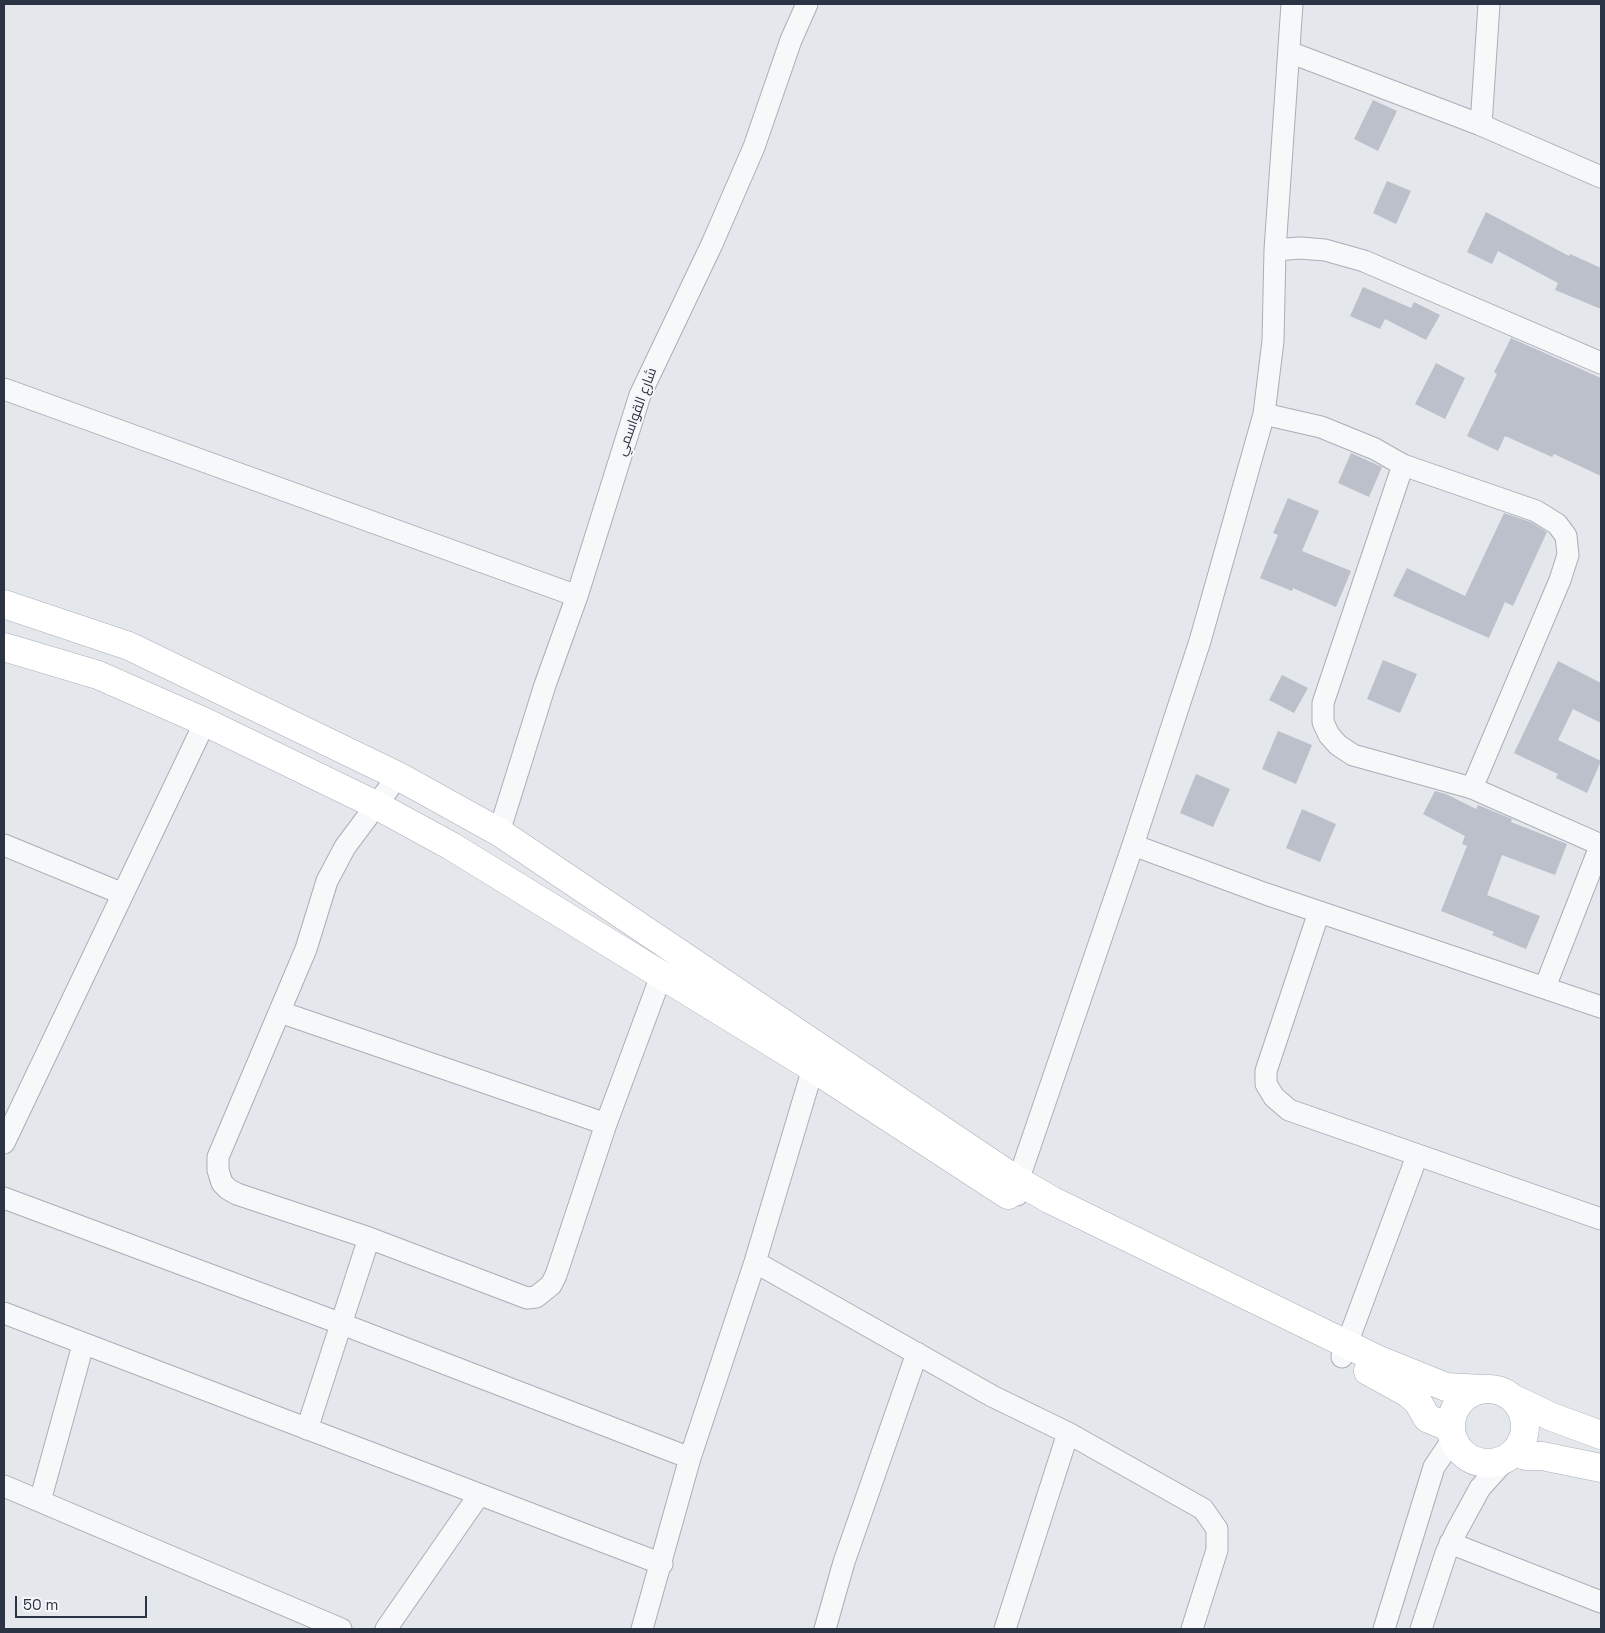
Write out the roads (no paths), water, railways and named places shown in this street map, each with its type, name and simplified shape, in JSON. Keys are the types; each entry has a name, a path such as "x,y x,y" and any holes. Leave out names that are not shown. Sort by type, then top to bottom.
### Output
{"main road":[{"path":"4,604 129,646 398,776 498,832 978,1152 1017,1190"},
{"path":"4,647 98,674 205,722 376,805 451,846 661,976 1017,1190 1153,1262 1345,1351 1446,1387 1505,1392 1514,1399 1552,1417 1601,1435"},
{"path":"604,939 620,915"},
{"path":"1345,1351 1408,1393 1418,1402 1427,1418 1452,1433"},
{"path":"1483,1389 1463,1398 1454,1412 1452,1433 1458,1448 1476,1461 1493,1462 1512,1453 1525,1429 1521,1408 1514,1399"},
{"path":"1512,1453 1525,1456 1542,1456 1601,1468"}],"street":[{"name":"شارع القواسمي","path":"498,832 545,685 577,596 640,395 712,244 754,147 791,40 807,4"},
{"path":"1017,1190 1200,641 1264,414 1273,341 1275,250 1292,4"},
{"path":"1481,125 1489,4"},
{"path":"1289,52 1481,125 1601,176"},
{"path":"1275,250 1300,248 1325,250 1364,262 1601,363"},
{"path":"4,389 577,596"},
{"path":"1264,414 1321,427 1375,449 1403,465 1536,511 1557,524 1566,536 1568,554 1560,580 1472,788"},
{"path":"1403,465 1323,703 1323,722 1329,735 1338,745 1353,755 1472,788 1601,844 1545,987"},
{"path":"4,1143 205,722"},
{"path":"398,776 345,847 327,881 306,949 218,1157 218,1170 222,1182 237,1194 369,1238 527,1298 536,1297 551,1285 556,1275 606,1124 661,976"},
{"path":"4,845 124,894"},
{"path":"1133,845 1319,912 1601,1007"},
{"path":"1319,912 1266,1071 1269,1091 1281,1105 1289,1110 1601,1220"},
{"path":"280,1012 606,1124"},
{"path":"642,1629 662,1564 690,1458 755,1262 813,1068"},
{"path":"1345,1351 1417,1156"},
{"path":"4,1198 342,1324 520,1395 690,1458"},
{"path":"307,1429 369,1238"},
{"path":"755,1262 992,1396 1068,1433 1193,1502 1210,1517 1217,1529 1217,1550 1192,1629"},
{"path":"4,1313 83,1345 662,1564"},
{"path":"40,1501 83,1345"},
{"path":"825,1629 844,1562 917,1353"},
{"path":"1005,1629 1068,1433"},
{"path":"1384,1629 1434,1467 1452,1433"},
{"path":"1421,1629 1450,1543 1480,1488 1512,1453"},
{"path":"4,1486 341,1629"},
{"path":"386,1629 479,1495"},
{"path":"1450,1543 1601,1602"}]}
